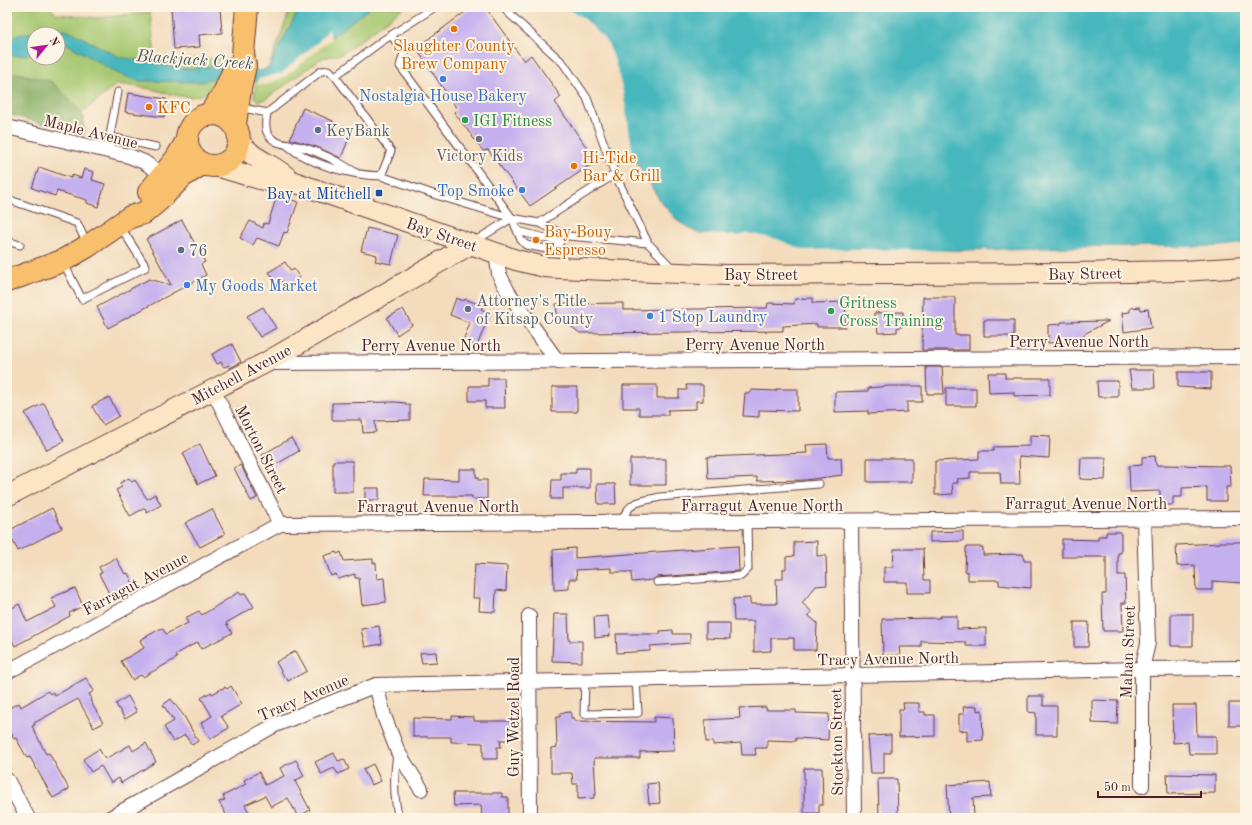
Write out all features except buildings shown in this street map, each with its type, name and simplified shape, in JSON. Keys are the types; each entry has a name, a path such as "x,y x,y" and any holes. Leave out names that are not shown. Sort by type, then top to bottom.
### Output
{"main road":[{"path":"7,281 62,260 88,246 125,221 144,213 183,176 208,165 230,160 235,154 236,109 246,7"},
{"path":"125,221 136,203 150,192 163,175 186,142 193,124 199,119 209,115 236,109"},
{"path":"209,115 223,116 236,109"},
{"name":"Bay Street","path":"236,109 252,155 282,171 291,181"},
{"path":"186,142 191,156 208,165"},
{"name":"Bay Street","path":"208,165 248,177 277,183 291,181 471,244 545,267 591,271 677,274 1072,273 1183,271 1245,267"},
{"name":"Mitchell Avenue","path":"7,496 266,363 471,244"}],"street":[{"name":"Maple Avenue","path":"7,127 109,144 129,156 144,162 163,175"},
{"path":"496,252 499,274 508,292 558,362"},
{"name":"Perry Avenue North","path":"266,363 1245,357"},
{"name":"Morton Street","path":"213,390 280,524"},
{"name":"Farragut Avenue North","path":"280,524 1245,518"},
{"name":"Mahan Street","path":"1142,786 1142,669 1148,643 1144,519"},
{"name":"Stockton Street","path":"851,521 854,818"},
{"name":"Farragut Avenue","path":"7,672 280,524"},
{"name":"Guy Wetzel Road","path":"529,616 531,682 530,818"},
{"name":"Tracy Avenue North","path":"531,682 1245,668"},
{"name":"Tracy Avenue","path":"110,818 275,725 376,685 531,682"},
{"path":"376,685 384,716 398,752 421,788"},
{"path":"7,780 28,818"}],"lane":[{"path":"335,76 435,7"},
{"path":"502,7 563,63 587,98 615,174 648,243 677,274"},
{"path":"391,36 404,53 400,66 512,218 521,240 526,245 547,249 554,248 560,242 518,231"},
{"path":"381,176 391,151 329,70 321,71 268,113 265,122 268,134 275,140 287,145 302,147 344,165 360,175 381,176 436,195 512,218 539,223 568,236 648,243"},
{"path":"118,92 109,144 156,147"},
{"path":"236,109 268,113"},
{"path":"539,223 615,174"},
{"path":"7,199 77,223 88,246"},
{"path":"471,244 512,218"},
{"path":"62,260 82,299 146,267 125,221"},
{"path":"7,241 20,245"},
{"path":"621,522 627,508 637,503 660,497 819,484"},
{"path":"656,582 741,576 748,569 747,522"},
{"path":"584,681 584,714 638,713 636,680"},
{"path":"398,752 394,801 399,818"}],"green space":[{"path":"7,7 49,7 57,14 99,18 150,12 155,58 169,60 219,58 227,62 220,82 205,94 187,97 178,96 151,89 117,84 82,113 52,82 16,73 7,75"},
{"path":"296,7 327,7 269,67 289,12"},
{"path":"350,7 404,7 342,54 322,58 266,99 258,101 254,97 256,82 265,83"},
{"path":"16,73 52,82 82,113 85,135 7,114 7,75"}],"water":[{"path":"303,7 371,7 302,59 285,74 265,83 218,77 201,82 138,81 117,73 66,43 66,30 72,32 119,57 188,69 221,65 261,71 269,67 298,11"},
{"path":"554,7 1245,7 1245,244 1218,247 1096,247 891,252 805,252 783,243 697,233 679,222 661,202 634,158 624,135 603,47 579,22"},
{"path":"26,34 26,55 7,56 7,38"}],"pier":[{"path":"552,7 565,7 585,19 608,43 615,61 623,92 634,161 622,133 602,48 578,24"},
{"path":"329,29 330,40 286,76 266,85 256,84 258,79 282,73 319,41"},
{"path":"693,233 739,236 746,233 777,239 804,250 855,249 960,251 1096,247 1218,247 1245,244 1245,246 1218,249 1096,249 891,254 805,254 782,245 710,237"}],"place":[{"name":"Slaughter County Brew Company","path":"454,29"},
{"name":"Nostalgia House Bakery","path":"443,79"},
{"name":"KFC","path":"149,107"},
{"name":"IGI Fitness","path":"465,120"},
{"name":"KeyBank","path":"318,130"},
{"name":"Victory Kids","path":"479,139"},
{"name":"Hi-Tide Bar & Grill","path":"574,166"},
{"name":"Top Smoke","path":"522,190"},
{"name":"Bay at Mitchell","path":"379,193"},
{"name":"Bay Bouy Espresso","path":"536,240"},
{"name":"76","path":"181,250"},
{"name":"My Goods Market","path":"187,285"},
{"name":"Attorney's Title of Kitsap County","path":"468,309"},
{"name":"Gritness Cross Training","path":"831,311"},
{"name":"1 Stop Laundry","path":"650,316"}],"water label":[{"name":"Blackjack Creek","path":"195,59"}]}
